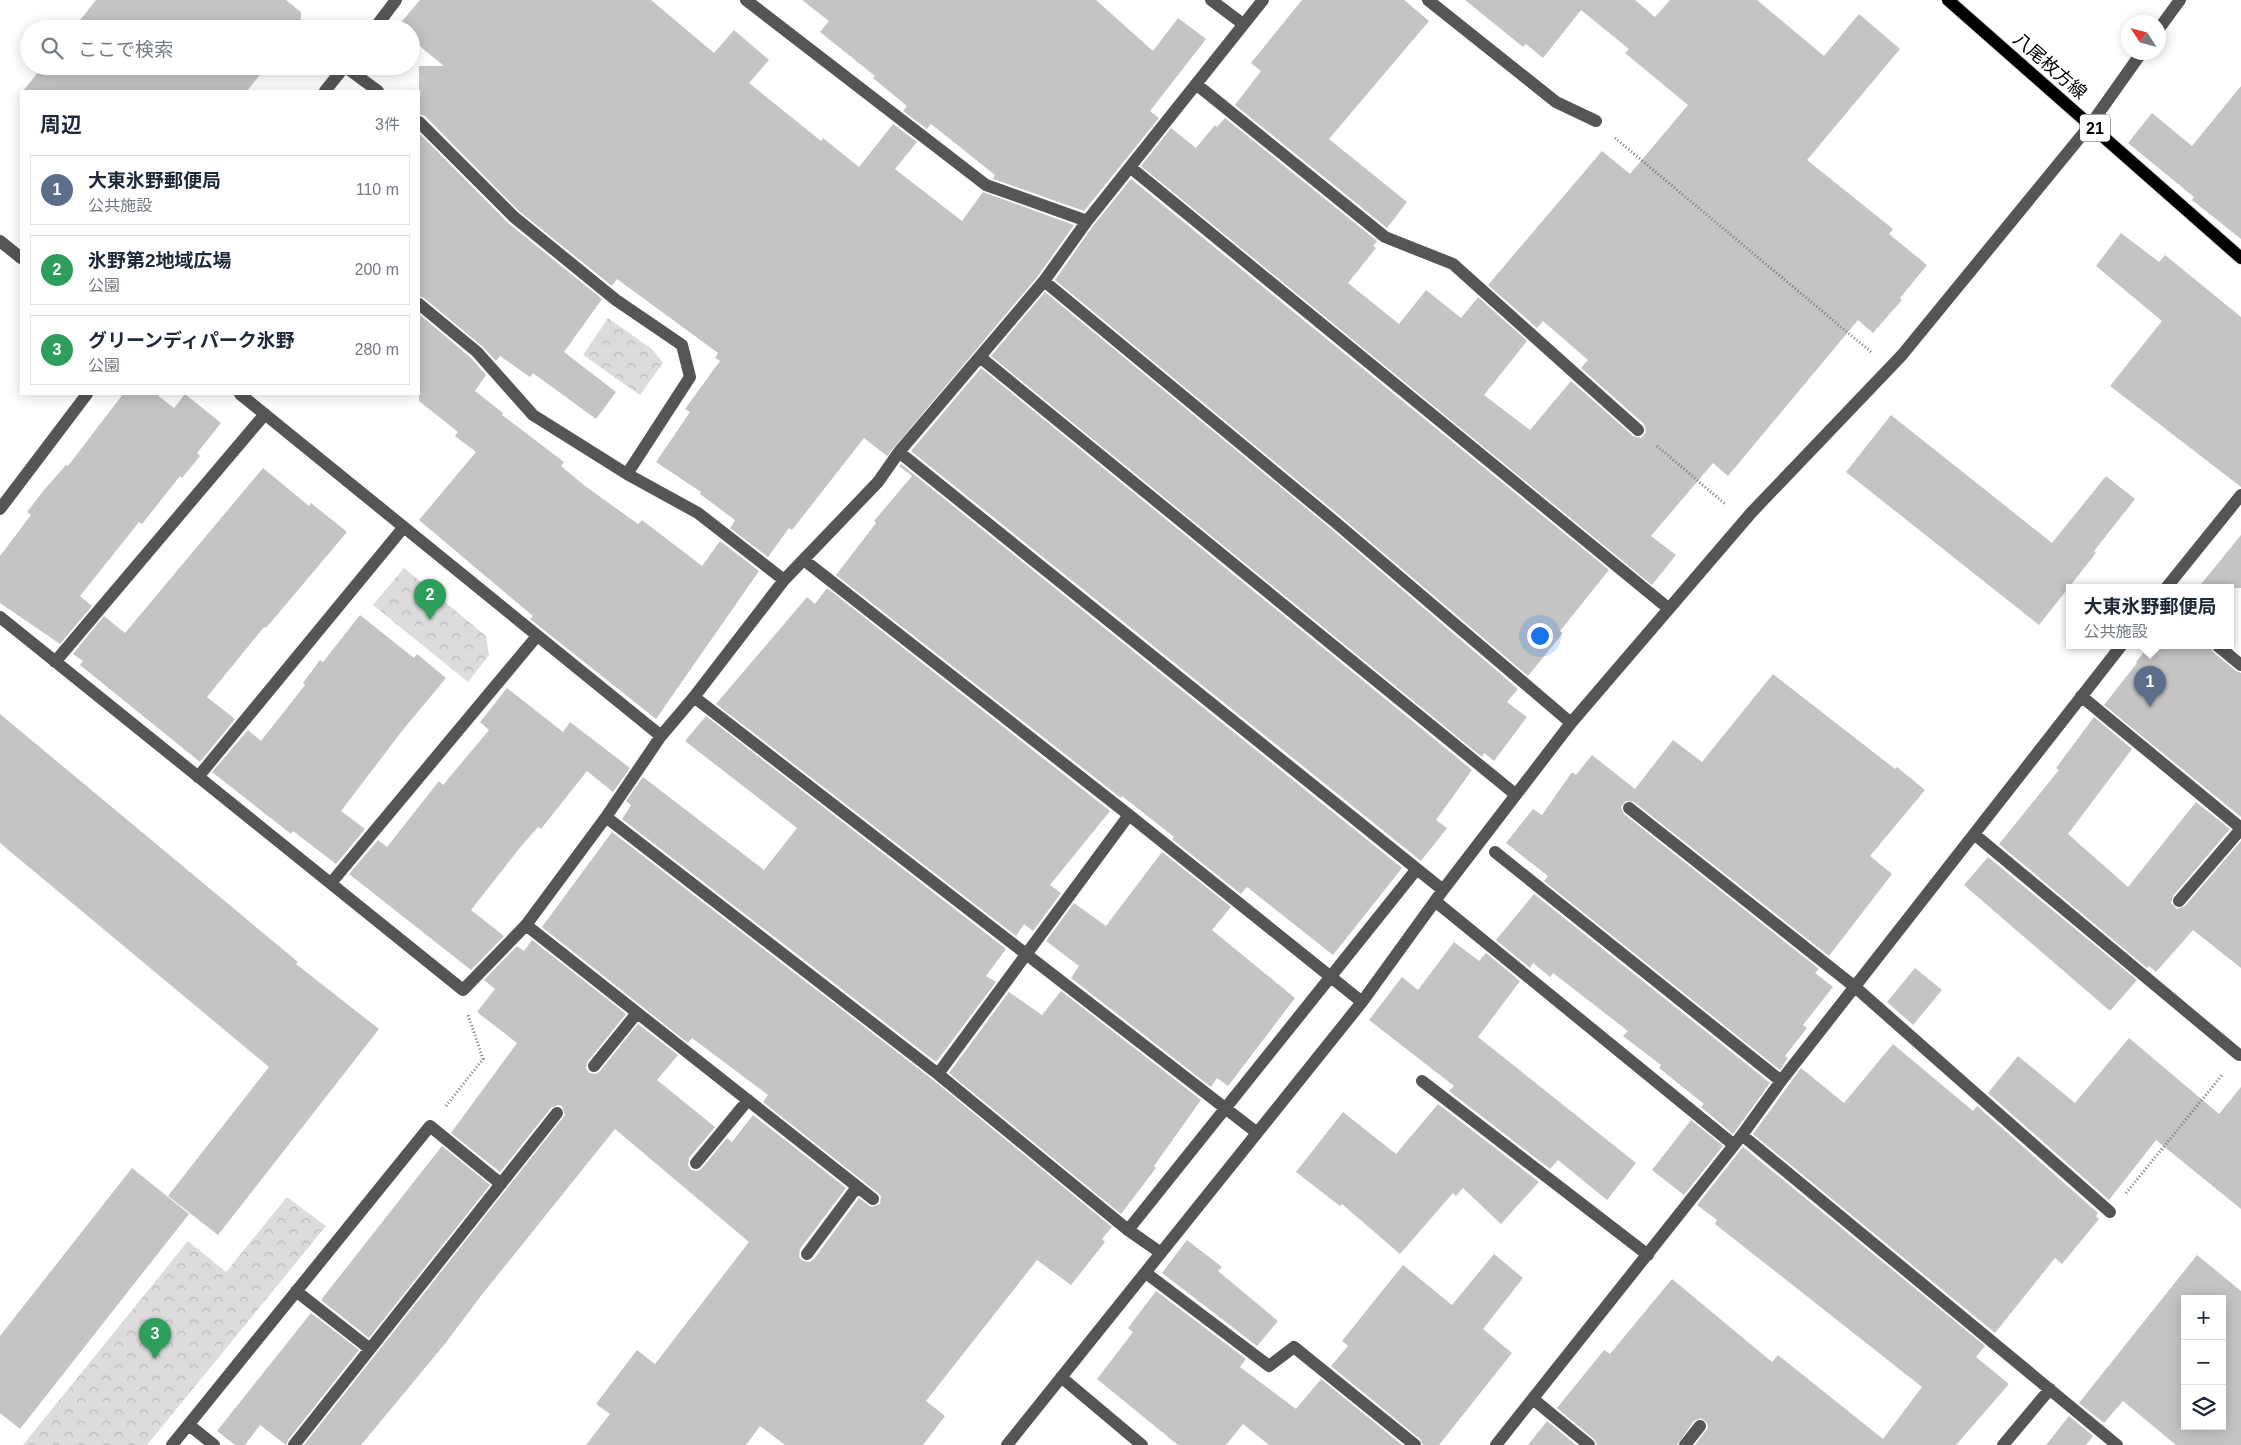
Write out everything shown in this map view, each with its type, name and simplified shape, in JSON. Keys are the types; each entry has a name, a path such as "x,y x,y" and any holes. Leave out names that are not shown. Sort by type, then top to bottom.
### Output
{"main road":[{"name":"八尾枚方線","path":"1948,0 2241,258"}],"street":[{"path":"381,20 396,0"},
{"path":"746,0 986,185 1087,221"},
{"path":"1211,0 1243,24"},
{"path":"0,617 463,990 526,925 606,817 661,736 694,697 784,580 878,482 899,452 1044,281 1087,221 1263,0"},
{"path":"1428,0 1556,102 1596,121"},
{"path":"2166,19 2180,0"},
{"path":"1007,1445 1362,1002 1443,890 1571,723 1744,521 1890,368 2091,124 2136,60"},
{"path":"326,90 337,75"},
{"path":"356,75 377,90"},
{"path":"1196,84 1385,237 1453,264 1638,430"},
{"path":"420,123 514,217 616,300 682,346 690,377 627,474"},
{"path":"1130,168 1668,608"},
{"path":"0,241 20,257"},
{"path":"1044,281 1335,522 1571,723"},
{"path":"420,305 477,352 533,415 627,474 698,513 784,580"},
{"path":"980,357 1516,794"},
{"path":"0,509 86,395"},
{"path":"241,395 661,736"},
{"path":"55,662 265,414"},
{"path":"899,452 1443,890"},
{"path":"2169,584 2241,495"},
{"path":"198,777 403,528"},
{"path":"804,560 1129,815 1362,1002"},
{"path":"331,883 537,636"},
{"path":"1496,1445 1738,1140 1781,1081 2119,649"},
{"path":"2222,649 2241,665"},
{"path":"2081,696 2241,828 2179,901"},
{"path":"694,697 1256,1132"},
{"path":"1629,808 1855,987 2110,1212"},
{"path":"938,1074 1129,815"},
{"path":"606,817 938,1074 1128,1230 1161,1253"},
{"path":"1974,834 2239,1055"},
{"path":"1494,852 1781,1081"},
{"path":"1128,1230 1224,1107 1331,978 1416,870"},
{"path":"1435,901 1738,1140 2118,1445"},
{"path":"526,925 872,1199"},
{"path":"594,1066 637,1013"},
{"path":"1422,1080 1648,1255"},
{"path":"696,1163 748,1100"},
{"path":"294,1445 557,1114"},
{"path":"172,1445 430,1126 501,1184"},
{"path":"807,1254 857,1187"},
{"path":"1146,1272 1270,1366 1294,1347 1415,1445"},
{"path":"296,1291 370,1349"},
{"path":"1061,1377 1142,1445"},
{"path":"2003,1445 2050,1389"},
{"path":"1533,1400 1589,1445"},
{"path":"189,1425 214,1445"},
{"path":"1685,1445 1700,1426"}],"path":[{"path":"1596,121 1890,368"},
{"path":"1638,430 1744,521"},
{"path":"430,1126 482,1059 470,1023 463,990"},
{"path":"2110,1212 2239,1055"}],"green space":[{"path":"608,318 652,349 663,363 640,395 583,355"},
{"path":"404,568 486,636 489,655 468,682 373,605"},
{"path":"287,1197 326,1226 147,1445 23,1445 188,1241 226,1272"}],"building":[{"path":"96,0 286,0 301,12 301,20 80,20"},
{"path":"420,0 651,0 714,53 734,30 769,60 749,83 821,141 823,138 859,167 893,124 917,142 895,169 962,221 983,192 1074,225 1038,276 887,456 864,438 792,530 789,528 768,557 730,528 735,520 700,494 701,492 656,462 690,412 685,409 720,361 715,358 718,353 617,279 612,286 519,211 425,116 420,114 420,66 444,66 420,46 420,20 403,20"},
{"path":"802,0 1096,0 1153,51 1178,18 1206,39 1150,111 1159,118 1084,211 993,179 995,175 931,124 927,129 903,111 907,106 873,78 875,76 820,32 829,21"},
{"path":"1302,0 1404,0 1429,21 1329,139 1407,202 1387,228 1235,105 1261,71 1251,63"},
{"path":"1465,0 1635,0 1655,17 1670,0 1757,0 1824,56 1859,14 1900,49 1807,160 1893,229 1889,234 1927,265 1900,298 1902,300 1873,333 1858,320 1728,476 1713,463 1651,536 1676,555 1652,585 1141,166 1171,128 1196,148 1215,125 1217,127 1225,118 1377,241 1373,246 1376,248 1348,283 1399,324 1426,290 1461,318 1478,297 1527,341 1484,395 1530,430 1571,381 1633,436 1641,438 1646,432 1644,424 1581,368 1588,360 1543,321 1537,328 1488,285 1602,151 1630,174 1688,105 1625,53 1629,49 1581,10 1543,58 1526,44 1523,47"},
{"path":"36,75 260,75 248,90 24,90"},
{"path":"2241,86 2241,239 2192,200 2194,197 2128,143 2152,113 2192,146"},
{"path":"420,134 508,223 602,299 564,352 616,392 596,419 533,373 530,377 500,356 496,361 482,346 420,296"},
{"path":"1131,179 1609,570 1560,631 1563,633 1528,676 1340,516 1055,280 1093,226"},
{"path":"2121,233 2159,262 2165,255 2241,317 2241,487 2110,386 2162,321 2096,266"},
{"path":"1045,292 1330,528 1518,689 1507,702 1527,717 1494,761 1484,753 1482,757 991,356"},
{"path":"420,315 471,358 486,375 475,391 503,413 502,415 564,462 561,466 585,486 638,524 642,520 702,566 720,541 759,571 656,719 530,619 533,616 419,520 476,452 455,436 458,432 419,401"},
{"path":"981,368 1472,770 1436,820 1447,828 1421,861 911,451"},
{"path":"122,395 157,395 174,408 186,395 221,423 197,453 200,456 182,478 180,476 142,524 139,522 80,596 92,606 60,644 0,603 0,556 31,515 27,512 66,465 68,466"},
{"path":"1891,415 2052,543 2106,476 2135,499 2094,551 2096,553 2071,584 2066,584 2066,591 2039,625 1846,472"},
{"path":"901,464 1402,868 1333,955 1247,887 1241,894 1122,796 1121,798 836,575 876,523 874,521 912,476 899,466"},
{"path":"263,468 309,506 311,503 347,532 266,628 264,627 207,697 235,719 200,762 80,665 83,661 73,654 104,616 125,633"},
{"path":"2241,535 2241,588 2234,588 2234,584 2201,584"},
{"path":"827,588 1110,811 1050,885 1061,893 1033,931 1024,924 1016,936 716,704 807,597 815,604"},
{"path":"360,615 414,658 417,654 446,678 402,731 341,811 365,829 336,864 293,831 291,834 212,772 248,730 261,741 305,685 303,683 320,660 323,662"},
{"path":"2147,649 2212,649 2236,671 2241,673 2241,817 2104,705"},
{"path":"1773,674 1895,769 1897,767 1925,790 1870,856 1892,874 1829,956 1634,802 1626,801 1621,807 1624,814 1819,969 1815,973 1833,987 1803,1025 1807,1028 1785,1056 1788,1058 1780,1070 1544,881 1548,876 1506,843 1533,809 1542,815 1572,772 1576,775 1592,755 1635,789 1673,740 1702,762"},
{"path":"507,688 563,732 570,722 630,768 613,792 587,771 541,829 538,827 518,850 471,910 504,936 471,970 349,874 378,840 387,847 439,781 443,785 489,730 480,722"},
{"path":"0,714 298,962 296,964 379,1029 218,1235 168,1196 269,1067 0,843"},
{"path":"706,716 1006,949 986,976 996,982 936,1062 622,819 631,805 626,801 643,777 764,870 797,828 685,741"},
{"path":"2094,717 2132,749 2068,834 2128,887 2196,802 2230,829 2173,896 2171,903 2177,909 2185,906 2241,841 2241,968 2193,930 2156,972 2149,966 2147,968 1999,844 2059,770 2056,768"},
{"path":"612,832 933,1080 1112,1227 1102,1239 1105,1242 1071,1285 1037,1260 926,1401 945,1416 923,1445 785,1445 760,1426 746,1445 586,1445 610,1414 596,1404 637,1350 655,1364 749,1242 615,1129 480,1297 444,1345 361,1445 304,1445 565,1115 562,1106 558,1105 551,1108 500,1172 451,1133 517,1043 477,1012 495,989 484,980 517,946 524,951 532,940 626,1014 588,1061 586,1068 589,1073 596,1074 600,1071 638,1024 678,1055 657,1080 715,1127 689,1158 688,1165 691,1170 698,1171 702,1168 727,1138 732,1142 753,1115 846,1188 800,1249 799,1257 803,1261 810,1262 814,1259 859,1198 871,1207 880,1204 881,1196 878,1193 763,1102 768,1095 692,1038 688,1043 542,927"},
{"path":"1162,852 1231,907 1212,930 1295,998 1228,1086 1217,1078 1211,1087 1071,978 1079,966 1046,941 1074,903 1106,926"},
{"path":"1988,857 2137,980 2110,1011 1964,885"},
{"path":"1534,894 1770,1083 1733,1134 1701,1107 1704,1104 1659,1068 1661,1065 1623,1036 1628,1031 1553,973 1550,977 1533,963 1530,968 1496,940"},
{"path":"1454,942 1479,961 1486,953 1520,981 1478,1037 1636,1163 1607,1200 1558,1160 1550,1169 1449,1091 1454,1086 1369,1020 1402,977 1418,990"},
{"path":"1915,968 1942,990 1913,1025 1887,1002"},
{"path":"1061,991 1201,1100 1154,1166 1156,1168 1121,1214 949,1073 1009,992 1042,1015"},
{"path":"2129,1038 2219,1114 2241,1087 2241,1209 2156,1140 2109,1200 1988,1093 2018,1056 2075,1103"},
{"path":"1893,1044 1973,1111 1977,1106 2098,1213 2096,1216 2099,1219 2062,1264 2055,1258 1995,1333 1753,1134 1801,1068 1844,1103"},
{"path":"1438,1104 1539,1182 1501,1224 1463,1188 1456,1196 1453,1193 1400,1254 1342,1204 1340,1206 1296,1172 1343,1112 1396,1154"},
{"path":"1691,1120 1723,1146 1684,1195 1652,1170"},
{"path":"442,1146 490,1185 369,1338 321,1300"},
{"path":"1743,1147 1985,1346 1976,1357 2009,1384 1956,1445 1695,1445 1708,1428 1707,1423 1701,1418 1694,1421 1677,1445 1597,1445 1594,1439 1557,1408 1604,1350 1610,1354 1672,1279 1772,1362 1778,1355 1883,1439 1922,1387 1715,1224 1717,1220 1697,1205"},
{"path":"132,1168 189,1214 20,1429 0,1413 0,1336"},
{"path":"1187,1240 1222,1267 1218,1271 1278,1321 1257,1346 1162,1273"},
{"path":"1494,1254 1523,1278 1483,1329 1512,1353 1439,1445 1423,1445 1420,1439 1331,1366 1348,1346 1342,1341 1403,1265 1452,1305"},
{"path":"2197,1255 2241,1291 2241,1445 2176,1445 2123,1401 2104,1423 2079,1403"},
{"path":"1156,1291 1246,1359 1240,1367 1296,1409 1321,1379 1402,1445 1269,1445 1243,1424 1226,1445 1178,1445 1097,1379 1133,1332 1128,1328"},
{"path":"311,1313 359,1350 286,1445 260,1425 245,1445 235,1445 217,1431"},
{"path":"2069,1416 2093,1436 2086,1445 2046,1445"},
{"path":"1547,1421 1576,1445 1528,1445"}],"place":[{"name":"氷野第2地域広場","path":"430,620"},
{"name":"大東氷野郵便局","path":"2150,707"},
{"name":"グリーンディパーク氷野","path":"155,1359"}]}
